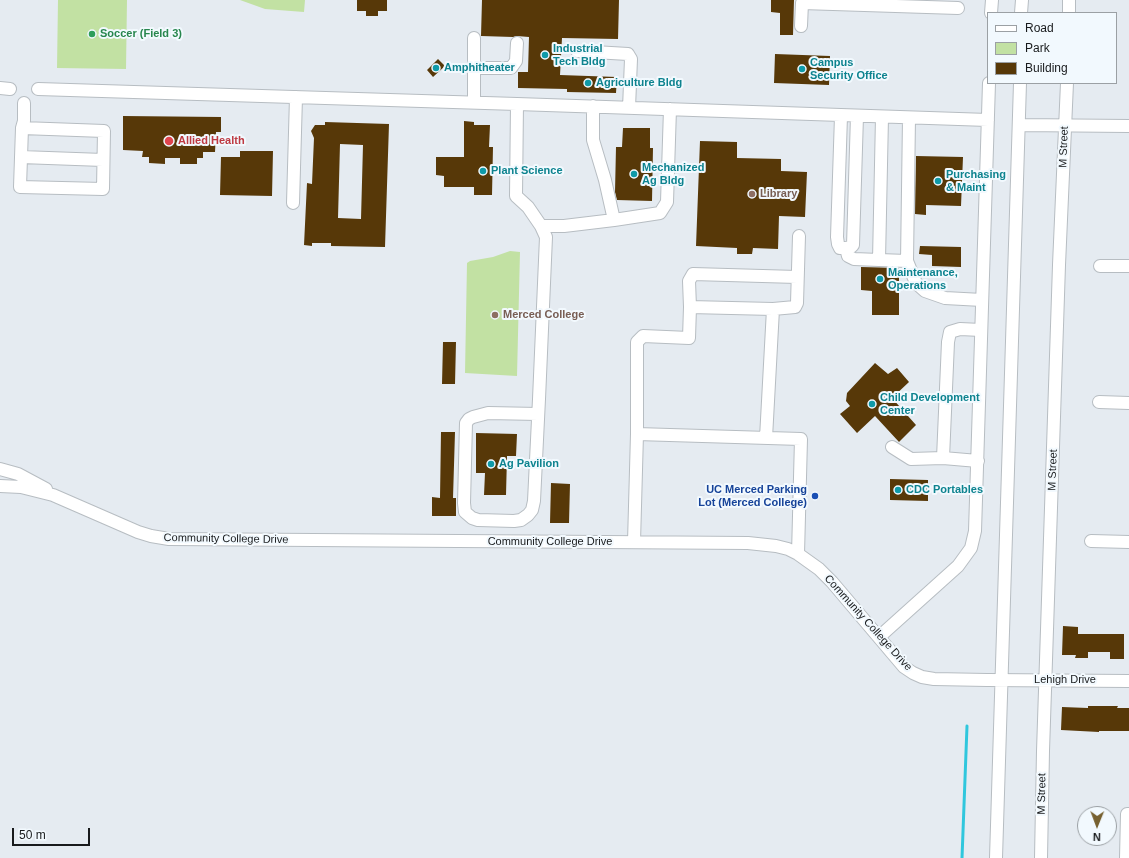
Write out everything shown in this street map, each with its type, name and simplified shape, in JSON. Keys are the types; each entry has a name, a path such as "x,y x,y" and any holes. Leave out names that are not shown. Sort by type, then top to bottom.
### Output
{"street":[{"path":"991,12 992,0"},
{"path":"1021,12 1022,0"},
{"path":"1069,0 1069,12"},
{"path":"801,26 802,3 958,8"},
{"path":"474,38 474,102"},
{"path":"474,68 511,68 516,61 517,43"},
{"path":"577,51 628,54 631,59 629,108"},
{"path":"879,637 958,566 971,548 975,531 989,84"},
{"path":"996,858 1020,84"},
{"name":"M Street","path":"1041,858 1043,751 1047,680 1059,265 1067,84"},
{"path":"38,89 474,102 988,120"},
{"path":"293,204 296,97"},
{"path":"22,128 104,131 103,189 20,187 22,128 24,121 24,103"},
{"path":"517,104 516,196 528,207 541,226 546,238 538,414 534,501 532,510 525,518 514,521 478,520 472,518 465,512 464,503 466,423 473,417 488,413 538,414"},
{"path":"592,106 593,140 605,180 614,220"},
{"path":"541,226 564,226 660,213 667,202 670,109"},
{"path":"841,116 838,237 838,244 840,248 851,248 853,245 857,116"},
{"path":"879,260 882,117"},
{"path":"909,118 907,261 916,283 925,291 945,298 982,300"},
{"path":"1018,125 1129,126"},
{"path":"21,157 103,160"},
{"path":"690,307 773,309 795,307 797,303 799,236"},
{"path":"846,248 848,256 854,259 907,261"},
{"path":"1100,266 1129,266"},
{"path":"634,542 637,434 637,342 643,336 689,338 689,281 693,274 798,277"},
{"path":"766,438 773,309"},
{"path":"943,458 948,342 950,332 960,329 981,330"},
{"path":"1099,402 1129,403"},
{"path":"637,434 801,439 798,554"},
{"path":"892,448 911,459 943,458 978,461"},
{"name":"Community College Drive","path":"0,469 18,474 43,486 53,495"},
{"name":"Community College Drive","path":"0,486 21,487 53,495 138,532 168,539 748,543 776,546 788,549 798,554 832,582 904,667 913,673 922,677 934,679 1002,680"},
{"path":"1091,541 1129,542"},
{"name":"Lehigh Drive","path":"1002,680 1129,681"},
{"path":"1126,858 1128,814"}],"green space":[{"name":"Soccer (Field 3)","path":"58,0 127,0 126,69 57,68"},
{"path":"240,0 305,0 304,12 265,9"},
{"path":"510,251 520,252 517,376 465,373 467,263 470,261 493,257"}],"building":[{"path":"357,0 387,0 387,11 378,11 378,16 366,16 366,11 357,11"},
{"name":"Industrial Tech Bldg","path":"482,0 619,0 618,39 562,38 560,75 617,77 616,93 567,92 567,89 518,88 518,72 528,72 529,37 481,36"},
{"path":"771,0 794,0 793,35 780,35 780,13 771,12"},
{"name":"Campus Security Office","path":"775,54 830,56 829,85 774,83"},
{"name":"Amphitheater","path":"438,59 445,66 433,77 427,70"},
{"name":"Allied Health","path":"123,116 221,117 221,132 216,132 215,152 203,152 203,158 197,158 197,164 180,164 180,158 165,158 165,164 149,163 149,157 142,157 143,151 123,150"},
{"path":"464,121 474,122 474,125 490,125 489,147 493,147 492,195 474,195 474,187 444,187 444,176 436,175 436,157 464,157"},
{"path":"325,122 389,124 385,247 331,246 331,243 312,243 312,246 304,245 307,183 312,184 314,138 311,131 315,125 325,125","holes":["340,144 363,145 361,219 338,218"]},
{"name":"Mechanized Ag Bldg","path":"623,128 650,128 650,148 653,148 652,201 617,200 615,192 616,147 622,147"},
{"name":"Library","path":"700,141 737,142 737,158 781,159 781,171 807,172 805,217 779,216 778,249 753,248 752,254 737,254 737,248 696,246"},
{"name":"Allied Health","path":"240,151 273,151 272,196 220,195 221,157 240,157"},
{"name":"Purchasing & Maint","path":"916,156 963,157 961,206 926,205 926,215 915,214"},
{"name":"Maintenance, Operations","path":"920,246 961,247 961,267 932,266 932,255 919,254"},
{"path":"861,267 899,268 899,315 872,315 872,291 861,290"},
{"path":"443,342 456,342 455,384 442,384"},
{"name":"Child Development Center","path":"875,363 888,374 897,368 909,382 892,398 916,425 899,442 875,416 857,433 840,414 850,406 846,401 847,393"},
{"path":"441,432 455,432 453,498 456,498 456,516 432,516 432,497 440,498"},
{"name":"Ag Pavilion","path":"476,433 517,434 516,456 507,456 506,495 484,495 485,473 476,473"},
{"path":"890,479 928,480 928,501 890,500"},
{"path":"551,483 570,484 569,523 550,523"},
{"path":"1063,626 1078,627 1078,634 1124,634 1124,659 1110,659 1110,652 1088,652 1088,658 1075,658 1076,655 1062,655"},
{"path":"1088,706 1118,706 1117,708 1129,708 1129,731 1099,732 1061,730 1062,707 1088,708"}],"waterway":[{"path":"962,858 967,726"}],"place":[{"name":"Soccer (Field 3)","path":"92,34"},
{"name":"Industrial Tech Bldg","path":"545,55"},
{"name":"Amphitheater","path":"436,68"},
{"name":"Campus Security Office","path":"802,69"},
{"name":"Agriculture Bldg","path":"588,83"},
{"name":"Allied Health","path":"169,141"},
{"name":"Plant Science","path":"483,171"},
{"name":"Mechanized Ag Bldg","path":"634,174"},
{"name":"Purchasing & Maint","path":"938,181"},
{"name":"Library","path":"752,194"},
{"name":"Maintenance, Operations","path":"880,279"},
{"name":"Merced College","path":"495,315"},
{"name":"Child Development Center","path":"872,404"},
{"name":"Ag Pavilion","path":"491,464"},
{"name":"CDC Portables","path":"898,490"},
{"name":"UC Merced Parking Lot (Merced College)","path":"815,496"}]}
